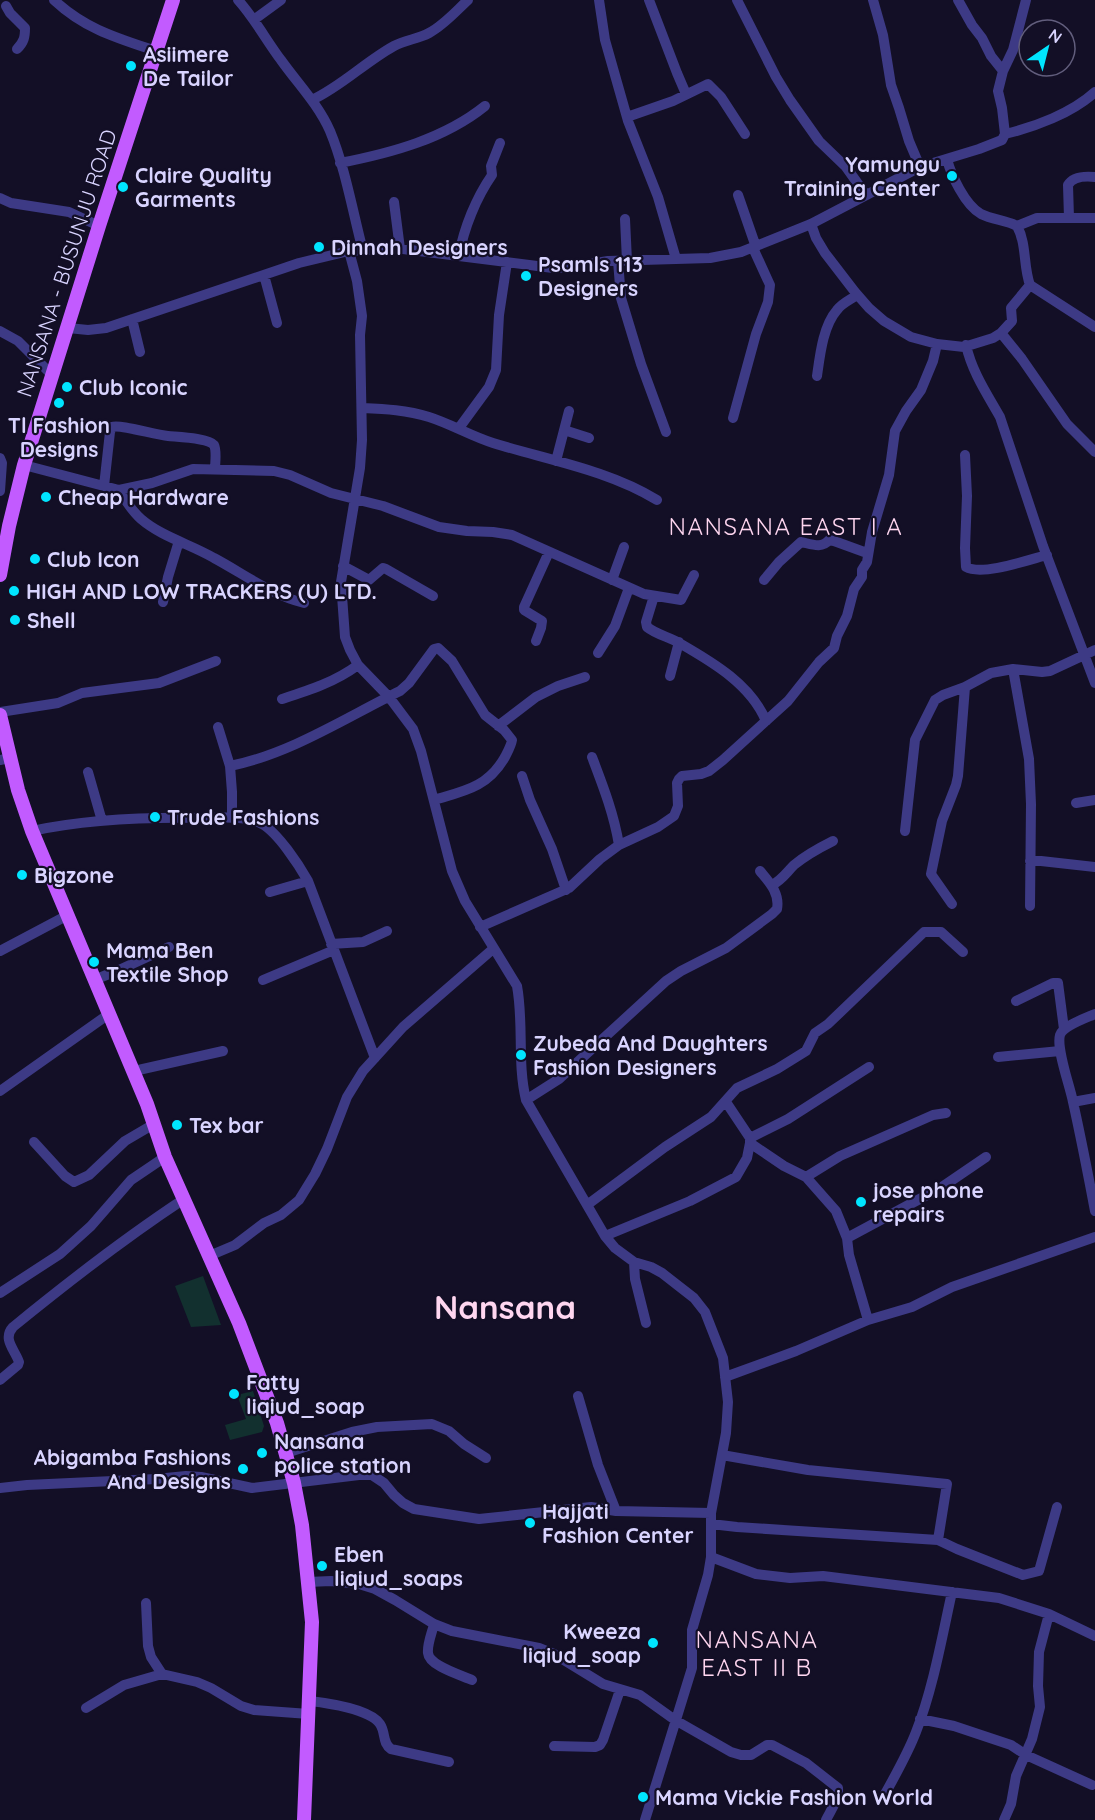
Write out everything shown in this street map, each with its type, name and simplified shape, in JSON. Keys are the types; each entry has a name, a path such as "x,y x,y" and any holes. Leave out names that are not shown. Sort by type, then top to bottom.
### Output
{"main road":[{"name":"NANSANA - BUSUNJU ROAD","path":"0,575 24,465 172,0"},
{"path":"0,714 4,759 94,980 134,1071 165,1157 239,1323 286,1453 302,1525 312,1622 304,1820"}],"street":[{"path":"54,0 71,15 94,29 156,51"},
{"path":"238,0 255,19 281,60 312,100 330,132 363,250"},
{"path":"255,19 280,0"},
{"path":"312,100 329,92 361,67 395,45 429,33 468,0"},
{"path":"599,0 605,40 627,117 658,197 676,259"},
{"path":"649,0 687,94"},
{"path":"737,0 790,100 819,141 846,167 866,195"},
{"path":"873,0 884,35 891,85 920,167"},
{"path":"958,0 991,56 1003,71"},
{"path":"68,328 88,330 106,328 299,263 349,251 400,249 553,268 623,261 722,256 755,247 811,224 920,167 1002,140 1005,134 998,91 1003,71 1013,50 1026,0"},
{"path":"6,5 10,14 25,28 22,43 17,49"},
{"path":"627,117 673,101 710,84 745,134"},
{"path":"1005,134 1029,129 1042,123 1095,92"},
{"path":"340,163 424,141 469,118 485,106"},
{"path":"459,255 464,231 492,175 491,166 500,143"},
{"path":"947,159 956,183 975,210 985,215 1017,226 1037,218 1095,218"},
{"path":"1069,218 1068,185 1074,178 1095,177"},
{"path":"733,418 756,334 768,302 770,285 738,195"},
{"path":"0,198 11,203 69,212 99,226"},
{"path":"394,202 400,249"},
{"path":"625,219 621,298 641,364 666,432"},
{"path":"811,224 825,253 857,295 869,308 899,331 911,337 953,346 993,338 1012,321 1011,308 1030,285"},
{"path":"1017,226 1021,235 1030,285 1095,327"},
{"path":"349,251 357,281 362,316 360,335 362,408 361,453 343,566 341,596 345,637 358,664 389,697 412,729 421,751 457,894 517,986 520,1002 522,1086 526,1100 605,1236 615,1248 634,1262 662,1273 694,1298 705,1312 723,1358 728,1402 726,1433 711,1519 711,1557 708,1575 692,1630 692,1668 645,1820"},
{"path":"459,428 489,387 496,370 507,262"},
{"path":"264,275 277,323"},
{"path":"817,376 825,338 833,316 842,305 857,295"},
{"path":"132,319 140,352"},
{"path":"0,331 18,341 52,375"},
{"path":"1001,333 1022,359 1066,424 1095,452"},
{"path":"480,927 566,890 619,845 658,827 675,816 678,806 677,783 679,779 682,776 701,774 714,767 788,701 819,662 834,648 847,616 854,589 862,578 862,570 867,562 867,552 879,502 889,475 895,431 921,390 933,361 937,344"},
{"path":"966,345 969,359 979,381 1000,417 1047,555 1095,683"},
{"path":"362,408 411,412 489,441 624,484 657,500"},
{"path":"556,461 569,411"},
{"path":"104,486 110,432 112,427 117,425 142,432 211,443 215,448 215,469"},
{"path":"564,430 589,438"},
{"path":"965,455 966,567 973,570 1005,567 1047,555"},
{"path":"0,458 2,463 0,491"},
{"path":"24,465 118,490 152,483 193,470 274,471 290,475 331,493 383,506 424,522 453,530 512,535 629,588 654,596 681,600 694,575"},
{"path":"118,490 140,518 159,531 213,557 253,582 288,599 304,603"},
{"path":"163,602 178,540"},
{"path":"764,580 779,562 801,542 816,546 826,545 829,540 867,552"},
{"path":"612,580 624,547"},
{"path":"536,642 542,621 524,610 524,607 549,552"},
{"path":"343,566 369,580 383,568 433,596"},
{"path":"598,653 615,626 629,588"},
{"path":"654,596 646,622 647,627 679,642 732,677 757,702 766,721"},
{"path":"670,675 679,642"},
{"path":"230,766 246,763 304,739 400,691 438,648 452,661 485,715 510,735 512,740 497,772 463,792 434,800"},
{"path":"905,831 915,740 935,700 991,674 1013,669 1050,671 1095,650"},
{"path":"0,714 58,703 82,693 159,683 216,662"},
{"path":"282,699 326,685 358,664"},
{"path":"1013,669 1029,759 1030,906"},
{"path":"498,726 536,697 558,686 585,677"},
{"path":"952,904 931,874 942,821 958,776 965,687"},
{"path":"218,727 230,766 232,818"},
{"path":"592,757 607,794 619,845"},
{"path":"88,772 102,820"},
{"path":"522,776 566,890"},
{"path":"1077,803 1095,800"},
{"path":"32,831 63,824 150,818 232,818 261,824 298,863 308,881 375,1058"},
{"path":"772,885 782,879 803,858 833,841"},
{"path":"1030,861 1095,867"},
{"path":"526,1100 559,1078 666,981 726,948 772,914 777,909 778,902 772,885 760,871"},
{"path":"270,892 308,881"},
{"path":"0,951 68,915"},
{"path":"263,980 332,947 363,942 387,931"},
{"path":"587,1205 665,1147 711,1117 737,1088 777,1069 806,1051 815,1033 836,1016 924,932 941,932 963,952"},
{"path":"94,980 169,947"},
{"path":"208,1256 236,1245 264,1222 281,1215 299,1200 327,1149 347,1097 363,1071 403,1027 493,949"},
{"path":"1016,1001 1053,982 1058,983 1064,1029"},
{"path":"0,1091 109,1014"},
{"path":"1095,1014 1064,1029 1060,1034 1060,1051 1073,1102 1095,1211"},
{"path":"134,1071 223,1051"},
{"path":"998,1057 1060,1051"},
{"path":"750,1140 788,1119 869,1067"},
{"path":"1073,1102 1095,1098"},
{"path":"726,1102 750,1140 784,1166 806,1178 836,1211 847,1238 849,1255 868,1320"},
{"path":"806,1178 840,1156 861,1146 933,1115 946,1113"},
{"path":"34,1142 65,1176 74,1182 90,1175 125,1141 154,1124"},
{"path":"605,1236 690,1200 736,1177 747,1158 750,1140"},
{"path":"0,1293 60,1254 91,1226 131,1179 165,1157"},
{"path":"847,1238 942,1187 986,1157"},
{"path":"0,1380 19,1362 7,1338 13,1327 134,1234 184,1199"},
{"path":"725,1377 796,1351 868,1320 912,1307 952,1287 1095,1237"},
{"path":"634,1262 635,1279 646,1323"},
{"path":"578,1396 598,1465 616,1511"},
{"path":"286,1453 377,1426 432,1424 449,1431 486,1458"},
{"path":"722,1455 808,1470 947,1484 938,1540"},
{"path":"0,1488 186,1476 252,1488 359,1474 372,1475 384,1483 394,1496 414,1509 479,1519 591,1507 711,1519 737,1527 938,1540 1023,1575 1039,1571 1057,1507"},
{"path":"711,1557 756,1574 790,1578 824,1576 999,1598 1049,1614 1095,1636"},
{"path":"308,1582 331,1581 359,1584 375,1589 434,1624 452,1631 538,1648 554,1654 603,1684 640,1695 675,1720 731,1752 751,1755 772,1744 806,1763 838,1788 836,1800 826,1820"},
{"path":"885,1794 899,1769 920,1719 934,1671 952,1592"},
{"path":"146,1603 148,1646 151,1657 162,1674"},
{"path":"1004,1820 1011,1804 1016,1776 1026,1755 1040,1707 1039,1652 1049,1614"},
{"path":"434,1624 428,1656 435,1664 472,1680"},
{"path":"86,1708 124,1685 162,1674 197,1682 241,1706 263,1711 335,1704 376,1720 381,1725 386,1746 391,1749 449,1762"},
{"path":"554,1746 595,1747 600,1745 620,1690"},
{"path":"920,1719 954,1726 1011,1745 1026,1755 1092,1785"}],"green space":[{"path":"203,1276 221,1325 191,1327 175,1286"},
{"path":"253,1391 264,1426 262,1432 230,1440 225,1425 246,1419 237,1395"}],"place":[{"name":"Asiimere De Tailor","path":"131,66"},
{"name":"Yamungu Training Center","path":"952,176"},
{"name":"Claire Quality Garments","path":"123,187"},
{"name":"Dinnah Designers","path":"319,247"},
{"name":"Psamls 113 Designers","path":"526,276"},
{"name":"Club Iconic","path":"67,387"},
{"name":"Tl Fashion Designs","path":"59,403"},
{"name":"Cheap Hardware","path":"46,497"},
{"name":"Club Icon","path":"35,559"},
{"name":"HIGH AND LOW TRACKERS (U) LTD.","path":"14,591"},
{"name":"Shell","path":"15,620"},
{"name":"Trude Fashions","path":"155,817"},
{"name":"Bigzone","path":"22,875"},
{"name":"Mama Ben Textile Shop","path":"94,962"},
{"name":"Zubeda And Daughters Fashion Designers","path":"521,1055"},
{"name":"Tex bar","path":"177,1125"},
{"name":"jose phone repairs","path":"861,1202"},
{"name":"Fatty liqiud_soap","path":"234,1394"},
{"name":"Nansana police station","path":"262,1453"},
{"name":"Abigamba Fashions And Designs","path":"243,1469"},
{"name":"Hajjati Fashion Center","path":"530,1523"},
{"name":"Eben liqiud_soaps","path":"322,1566"},
{"name":"Kweeza liqiud_soap","path":"653,1643"},
{"name":"Mama Vickie Fashion World","path":"643,1797"}],"district":[{"name":"NANSANA EAST I A","path":"786,526"},
{"name":"Nansana","path":"505,1306"},
{"name":"NANSANA EAST II B","path":"757,1653"}]}
